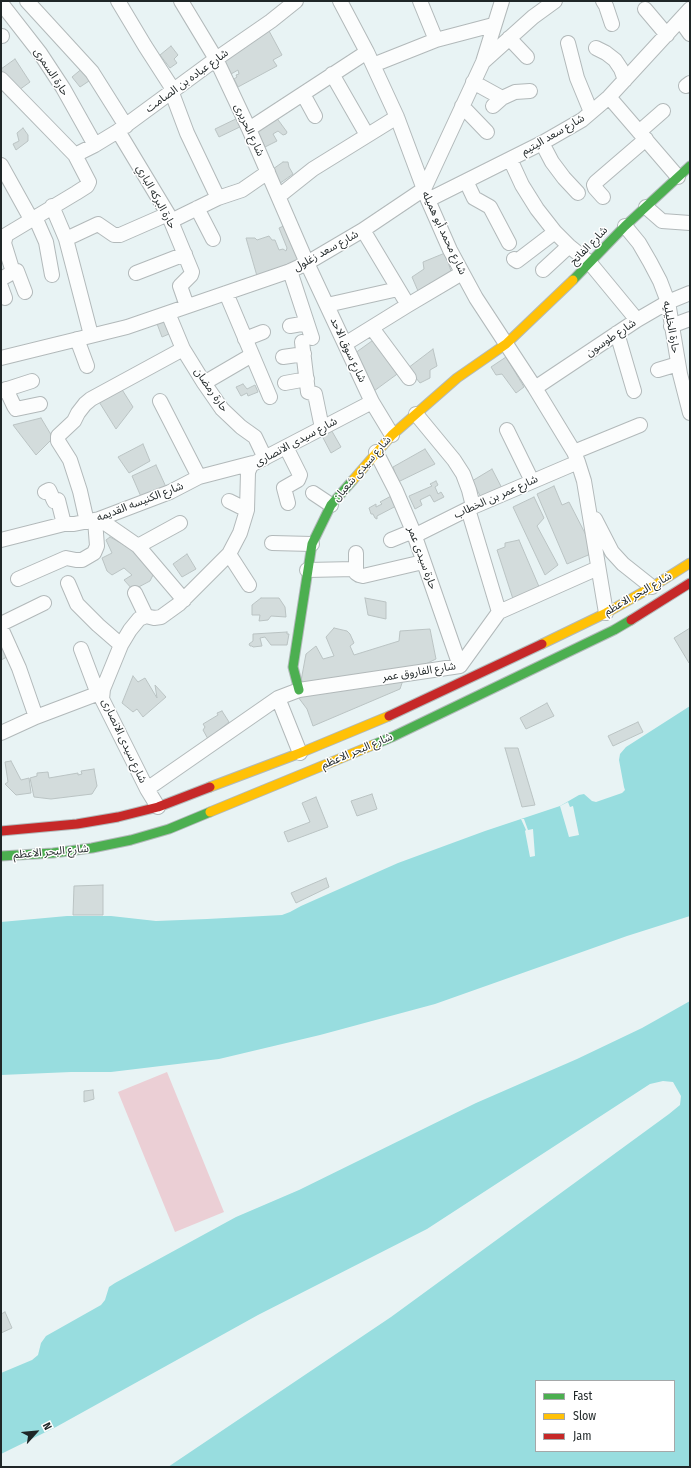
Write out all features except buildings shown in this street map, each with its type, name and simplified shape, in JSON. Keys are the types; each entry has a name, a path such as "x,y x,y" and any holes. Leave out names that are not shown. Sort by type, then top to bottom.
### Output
{"main road":[{"name":"شارع الفاتح","path":"506,344 550,303 625,226 690,166"},
{"name":"شارع سيدى شعبان","path":"299,690 293,667 307,570 312,544 331,505 376,452 392,436 457,378 506,344"},
{"name":"شارع البحر الاعظم","path":"1,831 77,824 118,817 158,807 300,753 385,718 606,613 690,563"},
{"name":"شارع البحر الاعظم","path":"1,856 53,853 92,848 131,840 169,829 392,737 614,630 690,583"}],"street":[{"path":"118,1 173,92 187,133 218,198"},
{"name":"شارع الحريرى","path":"181,1 216,60 249,129 307,263"},
{"name":"شارع عباده بن الصامت","path":"75,155 95,145 122,128 272,21 296,1"},
{"name":"شارع محمد أبو هميله","path":"340,1 367,52 397,117 426,194 450,250 476,298 535,388 576,457 584,481 606,613"},
{"path":"422,1 436,40"},
{"path":"426,194 462,106 483,62 502,1"},
{"path":"483,62 509,38 555,1"},
{"path":"603,1 612,24"},
{"name":"حارة السمرى","path":"1,2 40,53 63,88 95,145"},
{"name":"حارة البركه الباري","path":"33,3 92,72 169,217 192,272 180,286 187,306"},
{"path":"645,9 667,35"},
{"name":"شارع سعد اليتيم","path":"426,194 466,181 542,144 582,120 626,80 690,9"},
{"path":"680,20 690,34"},
{"path":"373,65 436,40 493,26"},
{"path":"509,38 527,57"},
{"path":"568,43 577,78 592,112"},
{"path":"596,48 615,60 626,80"},
{"path":"249,129 367,52"},
{"path":"332,74 367,136"},
{"path":"1,79 75,155 88,180 88,184 76,194 52,206 9,232 4,238 11,274 25,292"},
{"path":"473,82 498,102 515,92 530,91"},
{"path":"303,94 315,116"},
{"path":"609,97 678,177"},
{"path":"462,106 487,132"},
{"path":"603,197 594,185 596,182 643,136 663,111"},
{"path":"279,196 312,169 397,117"},
{"path":"542,144 552,162 578,194"},
{"path":"510,159 537,209 555,232 590,263 637,320"},
{"path":"1,165 46,242 52,275"},
{"path":"66,239 95,224 100,224 114,235 120,235 197,208 218,198 242,190 268,172"},
{"path":"466,181 474,198 490,207 508,243"},
{"name":"شارع سعد زغلول","path":"1,358 127,327 290,271 307,263 426,194"},
{"path":"52,206 66,239 91,335"},
{"path":"646,207 662,221 690,223"},
{"path":"197,208 213,239"},
{"name":"حارة الخليليه","path":"625,226 650,262 660,281 668,302 678,364 690,413"},
{"path":"363,230 408,305"},
{"path":"514,259 517,261 555,232"},
{"path":"543,270 569,246"},
{"path":"136,273 185,254"},
{"name":"شارع سوق الاحد","path":"307,263 372,402 392,436"},
{"path":"290,271 307,323 306,345 308,392 315,394 322,428"},
{"path":"345,344 462,273"},
{"path":"327,305 398,289"},
{"path":"226,293 270,397"},
{"name":"شارع طوسون","path":"535,388 637,320 668,302 690,293"},
{"name":"حارة رمضان","path":"168,313 183,348 222,409 241,427 255,437 259,460"},
{"path":"671,326 690,319"},
{"path":"290,326 307,323"},
{"path":"372,328 409,378"},
{"path":"245,339 263,332"},
{"path":"617,333 634,391"},
{"path":"77,339 87,366"},
{"path":"283,357 306,345"},
{"path":"18,579 66,558 82,560 94,553 97,546 94,520 80,491 70,460 58,441 58,436 74,421 85,404 91,399 183,348"},
{"path":"204,383 252,356"},
{"path":"658,370 678,364"},
{"path":"285,383 307,379"},
{"path":"32,382 3,390 16,409 40,404"},
{"path":"160,401 199,477"},
{"name":"شارع سيدى الانصارى","path":"158,807 147,789 102,700 100,693 122,645 134,624 146,616 154,618 161,617 184,600 229,554 240,533 246,510 248,472 251,465 372,402"},
{"path":"416,414 463,474 469,490 470,508 499,612 598,568"},
{"path":"576,457 640,425"},
{"path":"508,430 532,481"},
{"path":"286,447 300,475 298,480 284,488 288,502"},
{"name":"حارة سيدى عمر","path":"376,452 396,491 413,533 460,666"},
{"name":"شارع عمر بن الخطاب","path":"391,540 413,533 532,481 576,457"},
{"name":"شارع الكنيسه القديمه","path":"1,540 64,524 74,524 94,520 170,492 199,477 259,460"},
{"path":"45,492 49,490 54,501 58,501 64,524"},
{"path":"313,493 331,505"},
{"path":"229,501 246,510"},
{"name":"شارع محمد أبو هميله","path":"588,504 612,552 623,564 652,587"},
{"path":"94,520 138,546 184,600"},
{"path":"138,546 180,523"},
{"path":"272,543 312,544"},
{"path":"356,553 355,569 359,575 363,576 423,562"},
{"path":"229,554 248,585"},
{"path":"307,570 355,569"},
{"path":"68,583 77,604 98,625 122,645"},
{"path":"135,593 146,616"},
{"path":"1,624 44,603"},
{"name":"شارع الفاروق عمر","path":"278,698 299,690 460,666 499,612"},
{"path":"1,628 19,668 36,717"},
{"path":"1,733 36,717 100,693 81,650"},
{"path":"147,789 278,698 300,753"}],"shaded area":[{"path":"167,1072 224,1212 175,1232 118,1092"}],"water":[{"path":"690,706 690,916 627,936 435,1004 320,1035 219,1059 111,1072 1,1075 1,922 67,916 111,916 156,921 282,915 398,863 485,831 560,806 579,795 584,794 592,801 596,802 622,793 625,790 619,760 620,754 626,747"},
{"path":"690,1001 690,1467 168,1467 391,1317 669,1114 680,1105 681,1096 673,1082 663,1081 650,1084 427,1229 258,1315 56,1427 1,1454 1,1373 32,1360 38,1355 41,1343 46,1336 101,1305 105,1300 109,1287 236,1217 299,1190 476,1103 577,1059 642,1028"}],"pier":[{"path":"568,802 570,807 573,806 579,835 569,837 560,806"},
{"path":"521,819 524,819 528,830 533,829 535,856 530,857 526,830"}],"traffic: fast":[{"path":"573,280 625,226 690,166"},
{"path":"299,690 293,667 312,544 331,505 353,480"},
{"path":"373,745 614,630 631,620"},
{"path":"1,856 53,853 92,848 131,840 169,829 210,812"}],"traffic: slow":[{"path":"353,480 392,435 457,378 506,344 573,280"},
{"path":"542,644 606,613 690,563"},
{"path":"210,787 300,753 389,716"},
{"path":"210,812 373,745"}],"traffic: jam":[{"path":"631,620 690,583"},
{"path":"389,716 542,644"},
{"path":"1,831 77,824 118,817 158,807 210,787"}]}
